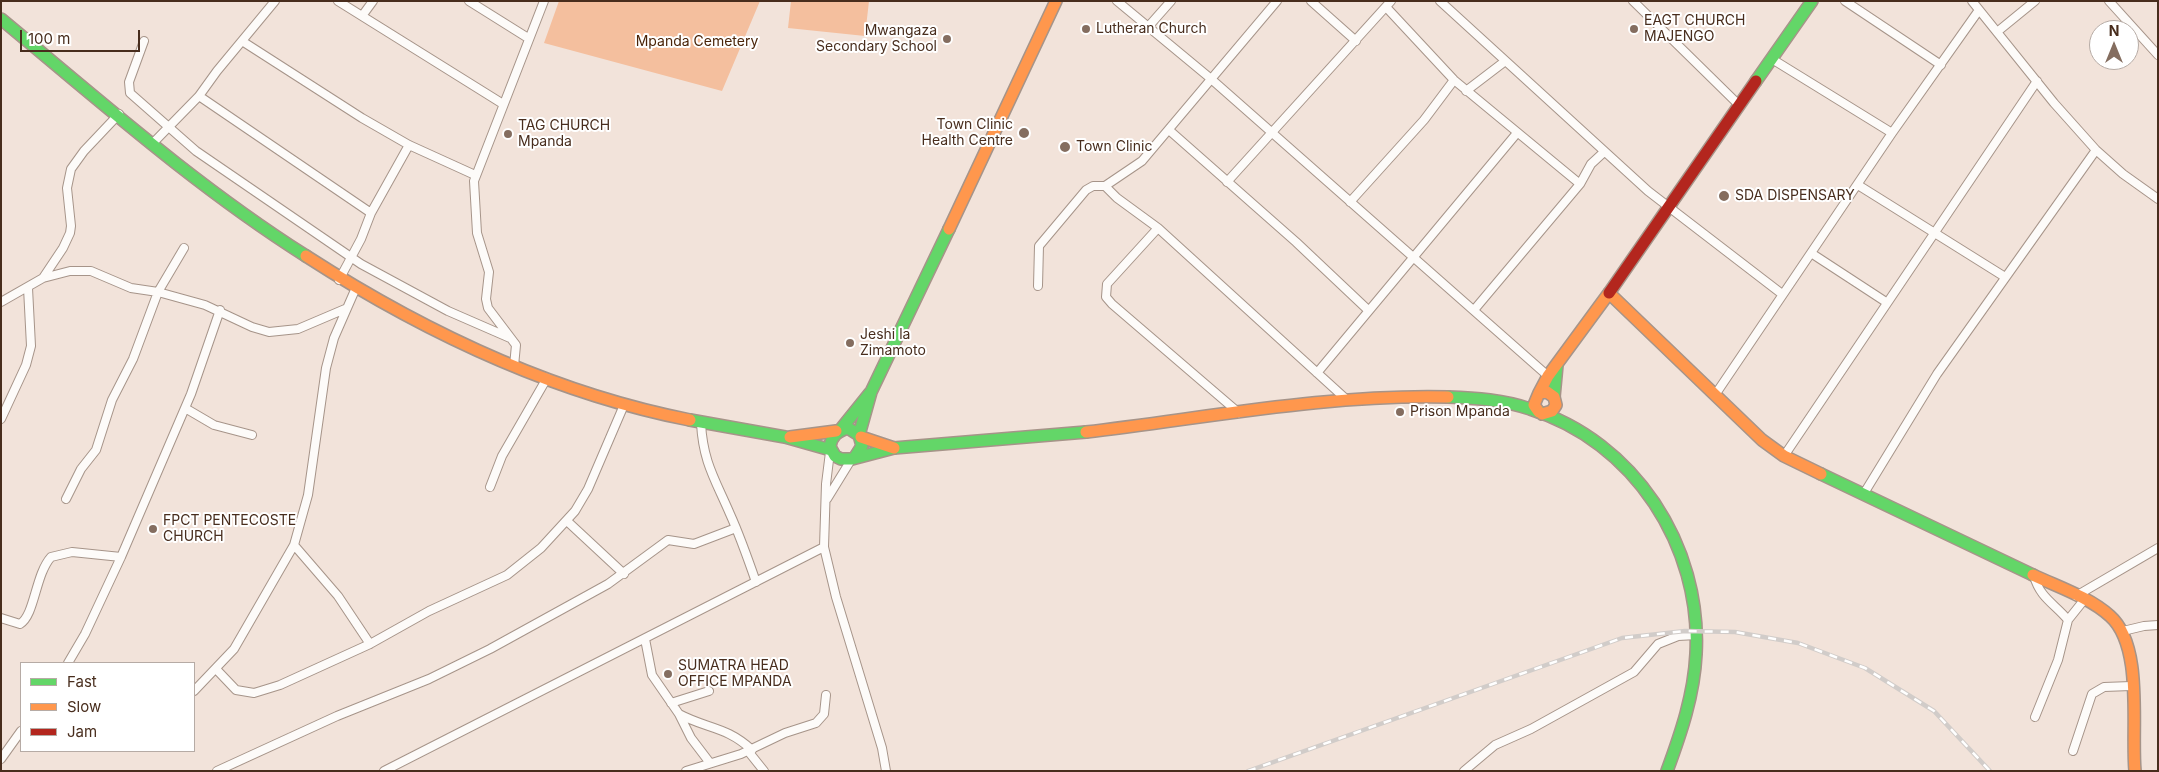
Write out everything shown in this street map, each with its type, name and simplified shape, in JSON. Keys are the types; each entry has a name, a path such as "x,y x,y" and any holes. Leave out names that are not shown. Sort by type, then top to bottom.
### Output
{"main road":[{"path":"853,458 862,446 860,436 871,392 1001,121 1056,1"},
{"path":"1540,413 1534,403 1548,376 1669,208 1812,1"},
{"path":"1,19 154,143 268,232 355,290 453,340 514,366 624,405 701,423 787,438 831,450 839,458 877,454 894,448 1021,439 1348,400 1426,395 1506,402 1577,428 1610,452 1632,474 1668,524 1680,553 1689,584 1697,635 1694,686 1684,726 1666,771"},
{"path":"1609,293 1762,440 1784,456 2080,598 2111,617 2123,631 2129,649 2135,771"},
{"path":"1540,413 1552,411 1555,398 1557,365"},
{"path":"831,450 830,443 838,430 871,392"},
{"path":"1506,402 1548,392 1555,398 1577,428"},
{"path":"787,438 838,430 854,430 860,436 894,448"}],"street":[{"path":"154,143 167,127 199,96 275,1"},
{"path":"338,1 503,104"},
{"path":"362,16 373,1"},
{"path":"469,1 528,38"},
{"path":"514,366 516,345 492,316 486,299 489,272 477,233 475,175 544,1"},
{"path":"1117,1 1210,78 1548,376"},
{"path":"1148,27 1171,1"},
{"path":"1038,286 1038,252 1044,239 1086,190 1093,186 1104,186 1142,161 1210,78 1277,1"},
{"path":"1311,1 1356,41"},
{"path":"1440,1 1504,62 1669,208 1782,294"},
{"path":"1633,1 1739,105"},
{"path":"1845,1 1941,66"},
{"path":"1972,1 2096,150 2158,198"},
{"path":"1997,32 2036,1"},
{"path":"2109,1 2158,55"},
{"path":"1227,182 1389,4 1454,80 1580,184"},
{"path":"1715,395 1892,133 1979,10"},
{"path":"144,41 128,82 130,93 196,151 352,258 448,311 510,338"},
{"path":"242,41 322,94 409,145 475,175"},
{"path":"1772,58 1892,133"},
{"path":"1466,91 1504,62"},
{"path":"1350,202 1418,126 1454,80"},
{"path":"1784,456 1886,302 1936,232 2037,81"},
{"path":"199,96 371,213"},
{"path":"43,278 70,233 67,188 70,169 84,151 119,114"},
{"path":"1169,130 1296,242 1368,310"},
{"path":"1317,373 1517,133"},
{"path":"339,280 352,258 371,213 409,145"},
{"path":"1863,495 1937,374 2096,150"},
{"path":"1474,310 1580,184 1591,164 1604,152"},
{"path":"1858,185 1936,232 2005,277"},
{"path":"1104,186 1158,228 1348,400"},
{"path":"1158,228 1107,284 1106,297 1239,413"},
{"path":"66,499 81,468 96,450 112,400 133,359 158,292 184,248"},
{"path":"1811,253 1886,302"},
{"path":"1,302 43,278 70,271 91,271 131,288 158,292 220,310 252,327 277,332 306,326 345,309"},
{"path":"1,419 26,365 31,346 28,288"},
{"path":"195,690 234,649 255,616 294,544 308,495 326,368 334,338 345,309 355,290"},
{"path":"69,662 121,557 185,408 220,310"},
{"path":"490,487 505,450 547,378"},
{"path":"216,669 236,690 254,694 370,644 429,611 507,575 541,548 567,522 588,489 624,405"},
{"path":"185,408 214,425 252,435"},
{"path":"701,423 704,455 736,528 756,582"},
{"path":"831,450 826,484 824,547 836,596 882,748 886,771"},
{"path":"826,501 853,458"},
{"path":"567,522 624,574"},
{"path":"217,771 308,728 457,666 531,627 624,574 668,540 694,544 736,528"},
{"path":"294,544 338,596 370,644"},
{"path":"384,771 824,547"},
{"path":"2035,717 2058,660 2068,620 2080,598 2158,548"},
{"path":"1,618 17,624 23,623 32,607 39,577 51,557 72,552 121,557"},
{"path":"2034,576 2037,586 2047,602 2068,620"},
{"path":"2123,631 2158,625"},
{"path":"1464,771 1495,745 1531,729 1634,672 1658,644 1678,636 1697,635"},
{"path":"645,639 652,675 679,714 691,738 710,762"},
{"path":"2073,751 2092,694 2104,687 2131,686"},
{"path":"671,702 709,691"},
{"path":"686,771 750,751 785,732 816,723 824,714 826,695"},
{"path":"679,714 700,724 732,733 750,751 764,771"},
{"path":"1,759 20,732"}],"green space":[{"name":"Mpanda Cemetery","path":"559,1 760,1 722,91 544,43"},
{"path":"791,1 869,1 865,36 788,28"}],"railway":[{"path":"1248,771 1622,638 1685,631 1735,632 1798,643 1865,668 1934,711 1990,771"}],"traffic: fast":[{"path":"1756,81 1812,1"},
{"path":"1,19 112,112 188,172 226,201 306,256"},
{"path":"859,435 871,392 949,229"},
{"path":"1554,397 1557,365"},
{"path":"841,429 870,393"},
{"path":"1448,397 1510,403 1567,424 1601,446 1630,472 1654,503 1674,537 1687,575 1695,614 1696,654 1690,699 1667,771"},
{"path":"690,420 785,437 831,450"},
{"path":"855,457 862,446 859,435 848,428 836,434 830,447 835,456 841,459 852,459 894,448 1086,432"},
{"path":"1821,474 2033,575"}],"traffic: slow":[{"path":"949,229 1056,1"},
{"path":"306,256 396,310 490,356 588,394 690,420"},
{"path":"1539,393 1548,376 1609,293 1762,440 1784,456 1821,474"},
{"path":"1539,412 1534,405 1539,393 1547,392 1554,397 1556,405 1552,411 1542,414"},
{"path":"1086,432 1312,403 1357,399 1448,397"},
{"path":"790,437 836,431"},
{"path":"861,437 894,448"},
{"path":"2033,575 2093,603 2110,616 2121,630 2128,647 2132,667 2135,771"}],"traffic: jam":[{"path":"1609,293 1756,81"}],"place":[{"name":"Lutheran Church","path":"1086,29"},
{"name":"EAGT CHURCH MAJENGO","path":"1634,29"},
{"name":"Mwangaza Secondary School","path":"947,39"},
{"name":"Town Clinic Health Centre","path":"1024,133"},
{"name":"TAG CHURCH Mpanda","path":"508,134"},
{"name":"Town Clinic","path":"1065,147"},
{"name":"SDA DISPENSARY","path":"1724,196"},
{"name":"Jeshi la Zimamoto","path":"850,343"},
{"name":"Prison Mpanda","path":"1400,412"},
{"name":"FPCT PENTECOSTE CHURCH","path":"153,529"},
{"name":"SUMATRA HEAD OFFICE MPANDA","path":"668,674"}]}
